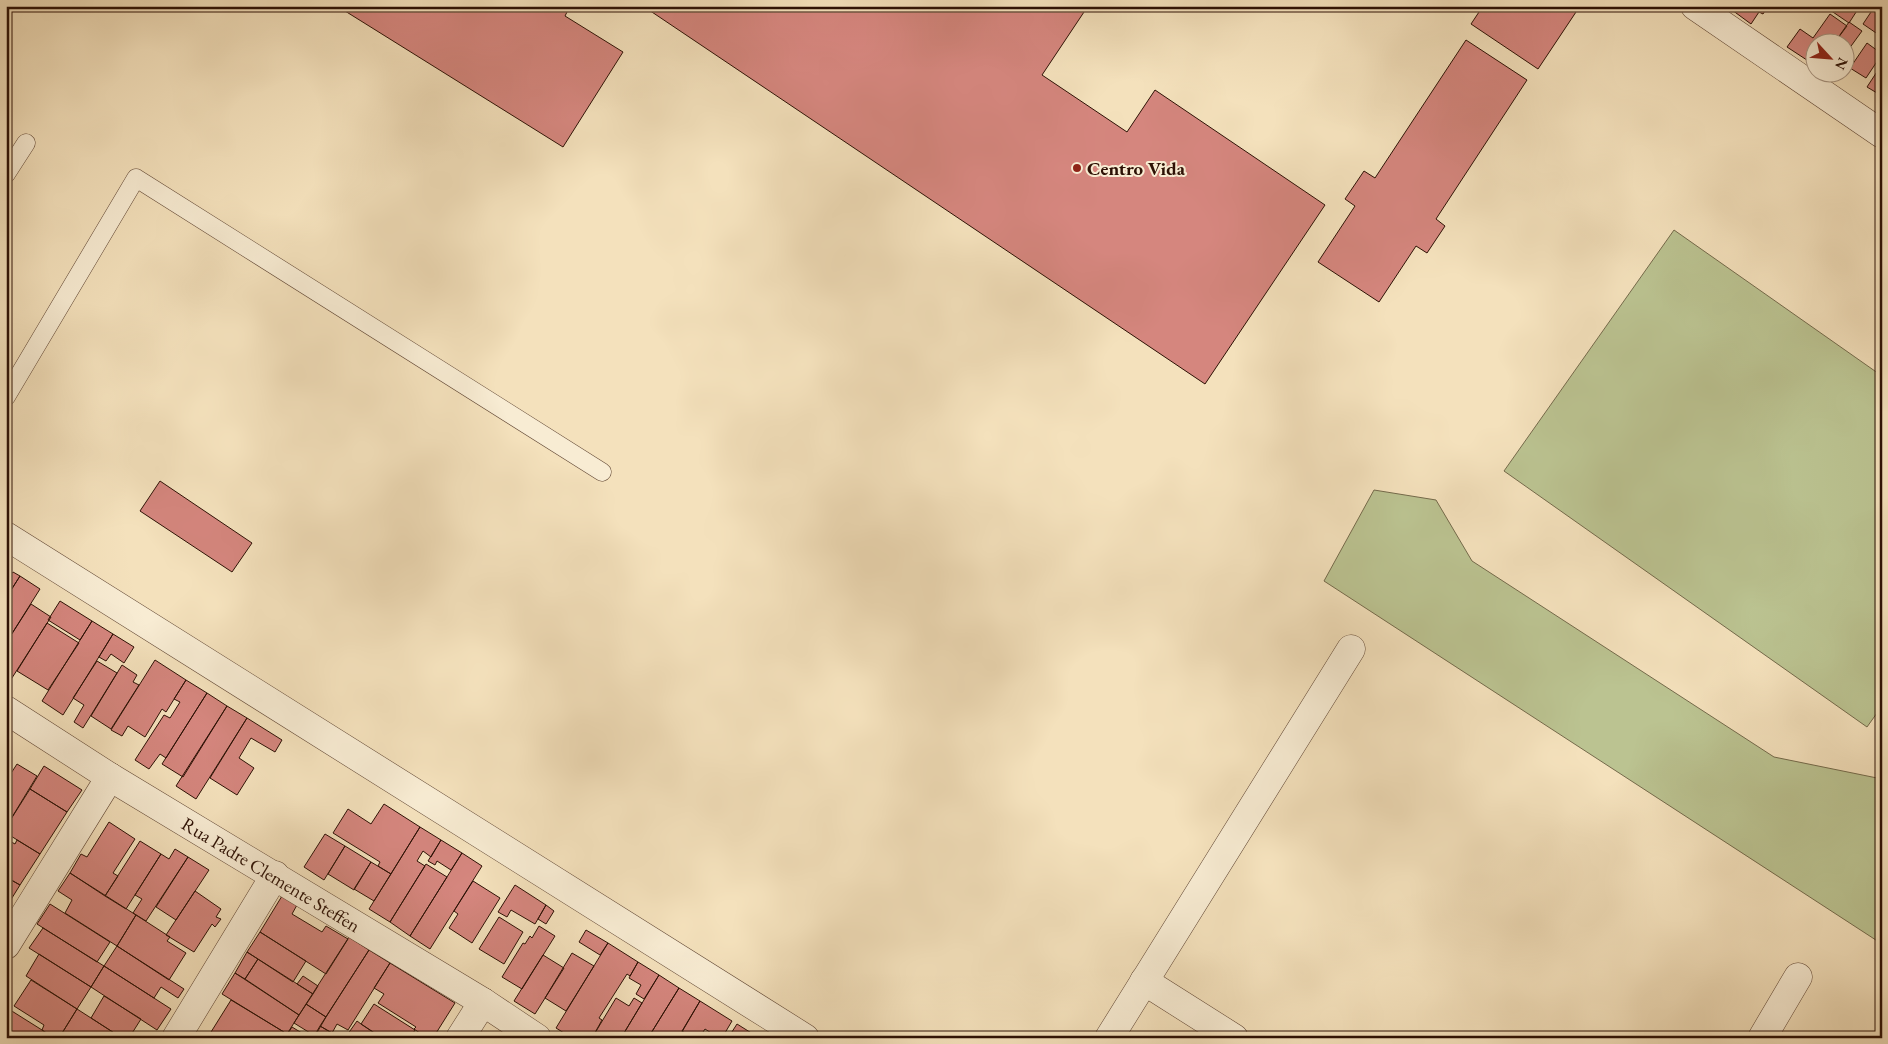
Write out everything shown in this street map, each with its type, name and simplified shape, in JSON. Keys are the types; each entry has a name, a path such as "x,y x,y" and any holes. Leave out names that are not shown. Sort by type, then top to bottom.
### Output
{"street":[{"path":"1695,6 1882,134"},
{"path":"6,536 804,1038"},
{"path":"1109,1038 1351,650"},
{"name":"Rua Padre Clemente Steffen","path":"6,710 110,777 275,875 483,1002 538,1038"},
{"path":"6,945 110,777"},
{"path":"177,1037 275,875"},
{"path":"1762,1038 1798,977"},
{"path":"1144,981 1234,1038"},
{"path":"460,1038 483,1002"}],"lane":[{"path":"6,174 26,143"},
{"path":"6,397 136,178 602,472"}],"green space":[{"path":"1674,230 1882,376 1882,706 1867,727 1504,471"},
{"path":"1374,490 1436,500 1472,561 1774,757 1882,779 1882,944 1324,581"}],"building":[{"path":"337,6 570,6 565,16 623,52 563,147"},
{"name":"Centro Vida","path":"643,6 1088,6 1042,75 1127,132 1155,90 1325,205 1205,384"},
{"path":"1483,6 1580,6 1538,69 1471,24"},
{"path":"1734,6 1768,6 1763,14 1759,12 1751,24 1732,10"},
{"path":"1833,6 1860,6 1849,23 1830,10"},
{"path":"1875,6 1882,6 1882,37 1863,24"},
{"path":"1830,14 1847,26 1842,32 1817,32"},
{"path":"1849,22 1862,31 1856,39 1856,32 1842,32"},
{"path":"1800,29 1806,33 1806,59 1787,47"},
{"path":"1466,40 1527,80 1436,219 1445,226 1427,253 1416,246 1379,302 1318,262 1355,206 1345,199 1364,171 1375,178"},
{"path":"1867,43 1882,54 1866,78 1856,72 1856,59"},
{"path":"1882,64 1882,96 1867,87"},
{"path":"160,481 252,543 232,572 140,511"},
{"path":"13,572 20,576 6,598 6,580"},
{"path":"20,576 40,589 6,643 6,598"},
{"path":"60,601 92,621 80,640 48,620"},
{"path":"31,604 51,617 10,681 6,679 6,643"},
{"path":"92,621 113,634 63,715 42,701"},
{"path":"47,623 79,643 48,690 17,671"},
{"path":"113,634 134,647 124,663 111,654 106,661 99,657"},
{"path":"155,660 186,680 166,712 162,709 145,737 128,726 122,736 111,730"},
{"path":"97,661 117,673 83,728 74,722 84,705 73,698"},
{"path":"122,665 137,675 133,682 139,685 111,729 91,716"},
{"path":"186,680 207,693 166,758 160,754 149,769 135,760 164,715 170,718 180,702 174,699"},
{"path":"207,693 227,706 183,777 162,764"},
{"path":"227,706 247,718 196,799 176,786"},
{"path":"247,718 282,740 275,752 251,738 239,758 254,768 237,795 210,778"},
{"path":"17,764 37,776 6,827 6,781"},
{"path":"44,766 82,790 67,812 30,789"},
{"path":"30,789 67,812 40,854 6,833 6,827"},
{"path":"384,804 420,827 391,874 378,866 380,862 333,833 348,809 371,824"},
{"path":"109,822 135,839 113,873 118,876 105,896 70,873 81,854 87,857"},
{"path":"420,827 441,840 431,857 423,851 417,861 425,866 390,922 369,909"},
{"path":"325,834 345,846 324,880 304,867"},
{"path":"6,839 15,844 17,840 40,854 20,885 6,877"},
{"path":"441,840 462,853 451,870 437,861 435,865 428,861"},
{"path":"140,841 161,854 126,909 105,896"},
{"path":"345,846 371,862 354,890 328,874"},
{"path":"175,849 188,857 146,921 133,913 142,899 135,895 161,854 169,859"},
{"path":"462,853 482,866 430,949 410,936"},
{"path":"188,857 209,870 176,920 156,907"},
{"path":"371,862 391,874 374,901 354,889"},
{"path":"426,864 447,877 410,936 390,922"},
{"path":"70,873 136,915 117,946 65,913 72,900 58,891"},
{"path":"6,877 20,885 7,906 6,905"},
{"path":"473,881 500,898 472,943 449,928 458,914 454,911"},
{"path":"515,885 546,905 535,924 511,910 507,917 498,912"},
{"path":"195,891 221,909 216,917 221,919 215,927 212,924 194,952 166,935"},
{"path":"282,896 297,905 292,914 322,932 326,926 348,939 326,974 260,932"},
{"path":"50,904 110,942 97,962 37,924"},
{"path":"546,905 554,911 546,924 538,919"},
{"path":"136,915 170,937 167,941 186,953 169,980 117,946"},
{"path":"499,917 523,932 504,964 479,949"},
{"path":"539,926 555,936 522,989 502,977 523,943 525,944 530,936 532,938"},
{"path":"43,928 104,966 91,987 29,948"},
{"path":"586,930 608,943 600,955 579,942"},
{"path":"260,932 306,961 293,982 247,952"},
{"path":"349,937 369,950 326,1017 306,1004"},
{"path":"608,943 638,962 630,976 627,974 599,1018 602,1020 592,1038 572,1038 556,1028"},
{"path":"117,946 184,989 178,998 161,987 154,998 104,966"},
{"path":"369,950 390,963 348,1030 337,1024 332,1033 320,1026"},
{"path":"247,952 258,959 245,979 235,973"},
{"path":"572,953 594,966 566,1011 545,998"},
{"path":"39,954 91,987 77,1009 26,976"},
{"path":"543,955 564,968 535,1014 514,1001"},
{"path":"258,959 313,994 299,1015 245,979"},
{"path":"638,962 659,975 644,999 636,994 641,985 629,978"},
{"path":"390,963 455,1003 433,1038 427,1038 414,1029 416,1027 378,1003 384,994 374,988"},
{"path":"104,966 171,1009 157,1030 91,987"},
{"path":"235,973 299,1015 287,1034 222,994"},
{"path":"659,975 679,988 648,1038 621,1038"},
{"path":"303,976 318,986 313,994 297,984"},
{"path":"31,980 77,1009 59,1038 54,1038 42,1030 44,1025 14,1006"},
{"path":"679,988 700,1001 679,1037 648,1038"},
{"path":"104,996 141,1019 129,1038 122,1038 91,1018"},
{"path":"616,998 629,1006 634,998 642,1003 621,1038 592,1038"},
{"path":"231,1000 284,1032 280,1038 219,1038 211,1032"},
{"path":"700,1001 732,1021 722,1038 705,1029 703,1032 712,1038 686,1038 688,1035 682,1031"},
{"path":"306,1004 326,1017 315,1036 294,1023"},
{"path":"374,1004 415,1030 410,1038 382,1038 361,1024"},
{"path":"7,1008 54,1038 9,1038 6,1036"},
{"path":"77,1009 91,1018 122,1038 59,1038"},
{"path":"357,1021 361,1024 382,1038 345,1038"},
{"path":"737,1024 753,1034 750,1038 728,1038"},
{"path":"320,1026 332,1033 340,1038 313,1038"},
{"path":"292,1027 310,1038 285,1038"}],"place":[{"name":"Centro Vida","path":"1077,168"}]}
